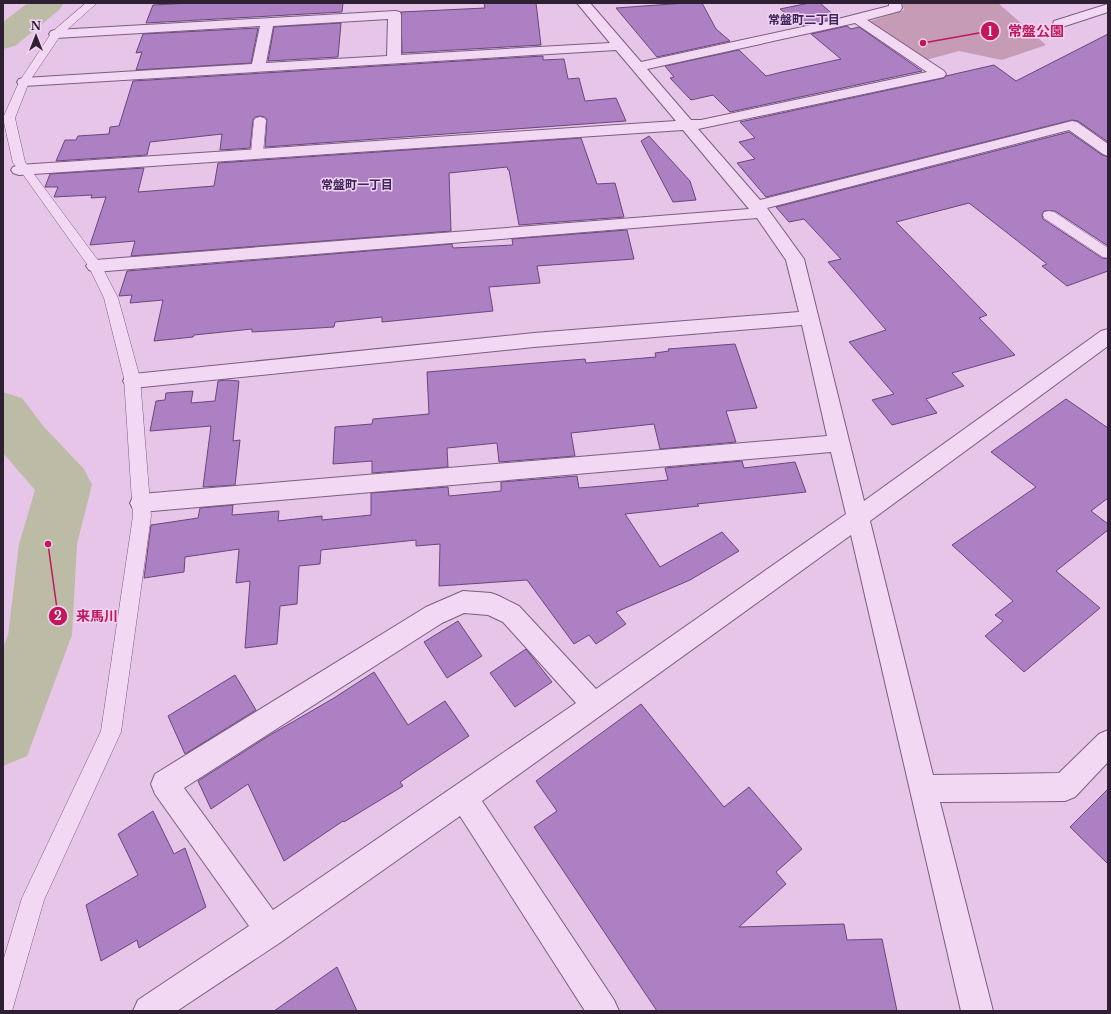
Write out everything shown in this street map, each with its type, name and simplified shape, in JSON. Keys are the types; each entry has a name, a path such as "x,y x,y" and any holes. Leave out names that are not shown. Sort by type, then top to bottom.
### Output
{"street":[{"path":"583,3 759,209 795,259 808,318 978,1011"},
{"path":"639,67 856,18 896,8 895,3"},
{"path":"1059,24 1108,8"},
{"path":"56,34 395,15 394,60"},
{"path":"23,170 701,124 939,74 856,18"},
{"path":"258,68 267,22"},
{"path":"24,82 620,46"},
{"path":"95,266 759,209 1072,125 1108,151"},
{"path":"133,381 534,340 808,318"},
{"path":"149,1011 270,931 594,705 857,518 1108,336"},
{"path":"141,503 839,443"},
{"path":"270,931 165,784 434,615 463,602 491,604 511,614 594,705"},
{"path":"924,789 1065,787 1108,743"},
{"path":"463,796 603,1011"}],"lane":[{"path":"3,1002 33,898 111,732 142,516 133,381 110,298 95,266 19,163 8,118 24,82 56,34 92,3"},
{"path":"257,154 260,120"},
{"path":"1049,215 1108,254"}],"shaded area":[{"path":"902,3 998,3 1046,45 1002,60 959,51 926,60 868,22 904,10"}],"building":[{"path":"190,3 343,3 342,12 146,23 153,5"},
{"path":"484,3 536,3 541,45 402,53 401,12 485,8"},
{"path":"702,3 716,29 730,41 657,57 616,8"},
{"path":"809,3 820,3 837,18 801,26 780,9"},
{"path":"341,23 338,57 268,61 274,27"},
{"path":"847,26 851,29 859,27 922,71 730,112 713,95 691,100 670,78 674,77 665,66 739,50 766,76 841,59 811,34"},
{"path":"258,28 251,63 136,70 142,52 136,53 143,34"},
{"path":"1108,34 1108,142 1078,121 1072,120 766,197 737,163 755,159 739,142 755,138 740,122 944,78 946,76 994,65 1016,81"},
{"path":"543,56 543,60 564,59 568,79 579,78 585,101 616,98 626,121 265,147 267,120 265,117 260,116 255,117 253,120 250,148 220,150 222,134 150,142 147,155 56,161 65,140 76,140 78,136 109,134 110,127 119,126 133,81"},
{"path":"1069,132 1102,155 1108,157 1108,246 1055,211 1044,211 1042,215 1043,219 1102,258 1108,259 1108,271 1067,286 1042,266 1047,264 969,203 896,222 987,315 979,318 1015,355 952,373 964,386 926,399 937,413 892,425 872,400 894,394 849,342 886,330 828,262 841,259 804,219 789,222 776,207"},
{"path":"649,136 690,181 696,200 673,202 641,141"},
{"path":"581,138 597,184 615,183 624,217 519,225 509,170 507,167 449,173 451,231 131,256 135,241 90,245 106,197 91,198 92,195 54,197 58,187 45,187 50,174 144,168 138,192 214,186 218,163"},
{"path":"627,230 634,259 537,266 540,283 489,287 493,311 382,322 382,317 335,322 334,327 252,332 252,329 154,341 163,300 130,303 132,295 119,296 127,271 452,244 453,248 513,245 512,239"},
{"path":"735,344 757,408 726,411 736,442 660,449 654,424 571,433 575,456 499,462 497,443 447,448 448,467 372,473 372,461 333,464 335,427 372,424 373,419 429,414 427,372 585,359 586,363 656,357 655,353 669,351 668,349"},
{"path":"218,381 239,381 233,441 240,440 235,485 203,487 211,426 150,431 156,401 165,400 166,393 193,391 191,403 215,401"},
{"path":"1066,399 1108,428 1108,498 1091,511 1108,524 1108,530 1056,571 1100,608 1024,672 985,636 1003,621 995,615 1013,601 952,545 1036,487 991,452"},
{"path":"742,461 744,468 795,462 806,492 697,504 699,506 625,514 660,567 722,532 739,551 690,580 616,612 626,624 596,644 589,635 574,644 527,580 439,586 440,544 416,546 416,540 321,550 320,564 299,566 297,604 280,606 277,644 245,648 250,581 236,583 239,549 185,557 184,572 144,578 151,525 198,518 200,508 233,505 232,515 279,511 278,521 322,516 322,520 371,515 371,493 448,487 449,496 501,491 501,482 577,476 579,488 615,485 668,480 665,468"},
{"path":"458,621 482,656 447,678 424,642"},
{"path":"526,649 552,682 515,707 490,673"},
{"path":"374,672 408,725 445,701 469,736 400,782 403,786 344,822 343,821 284,861 248,784 211,809 198,781"},
{"path":"235,675 256,710 185,754 168,716"},
{"path":"641,704 724,807 749,787 802,849 776,872 786,884 739,927 844,924 847,940 882,939 897,1011 657,1011 534,827 557,811 536,781"},
{"path":"1108,789 1108,864 1070,827"},
{"path":"153,811 174,854 185,848 206,907 139,948 137,940 101,961 86,905 138,875 118,834"},
{"path":"337,967 357,1011 274,1011"}],"waterway":[{"path":"3,39 48,3"},
{"path":"3,412 25,442 64,485 48,544 40,635 3,732"}],"place":[{"name":"常盤公園","path":"923,43"},
{"name":"来馬川","path":"48,544"}],"district":[{"name":"常盤町二丁目","path":"804,19"},
{"name":"常盤町一丁目","path":"357,184"}]}
